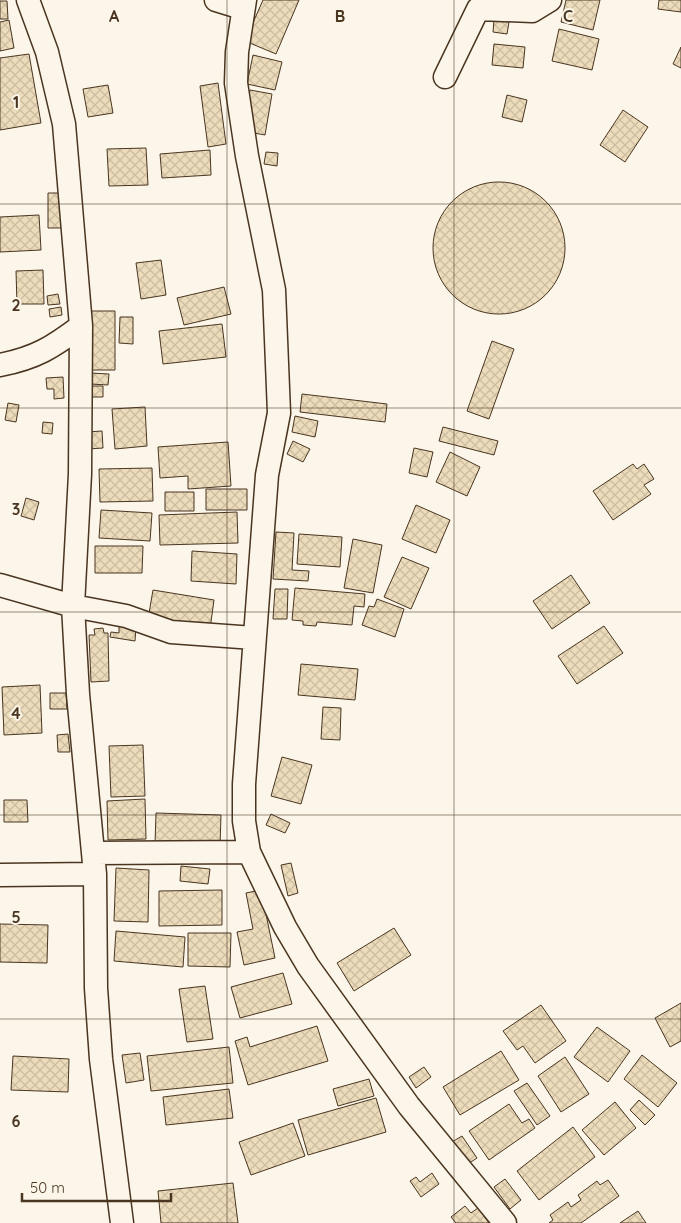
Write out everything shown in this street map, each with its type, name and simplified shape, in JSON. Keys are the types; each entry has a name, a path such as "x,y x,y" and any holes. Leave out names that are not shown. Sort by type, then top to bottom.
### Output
{"street":[{"path":"28,0 47,52 64,124 81,326 80,474 73,606 78,694 94,864 96,988 101,1059 122,1223"},
{"path":"216,0 243,4 237,52 236,83 246,156 274,290 279,413 267,475 244,784 244,821 249,852 285,927 313,974 409,1106 505,1223"},
{"path":"445,76 478,10 532,11 550,0"},
{"path":"0,365 19,361 49,350 81,326"},
{"path":"0,585 73,606 126,616 171,632 254,638"},
{"path":"0,875 94,864 249,852"}],"building":[{"path":"263,0 299,0 276,54 245,41"},
{"path":"566,0 600,0 593,30 561,22"},
{"path":"659,0 681,0 681,12 658,9"},
{"path":"0,1 7,1 8,19 0,19"},
{"path":"9,20 14,48 0,51 0,22"},
{"path":"494,20 509,22 507,34 493,32"},
{"path":"559,29 599,39 592,70 552,61"},
{"path":"494,44 525,47 523,68 492,65"},
{"path":"681,47 681,68 673,64"},
{"path":"29,54 41,123 0,130 0,58"},
{"path":"253,55 282,62 275,90 247,84"},
{"path":"218,83 226,144 208,147 200,86"},
{"path":"108,85 113,113 88,117 83,89"},
{"path":"250,90 272,94 265,135 243,131"},
{"path":"507,95 527,100 522,122 502,117"},
{"path":"623,110 648,127 625,162 600,145"},
{"path":"146,148 148,185 109,186 107,149"},
{"path":"210,150 211,175 162,178 160,154"},
{"path":"266,152 278,153 277,166 264,164"},
{"path":"499,182 524,187 535,193 545,202 554,212 560,223 565,248 560,273 554,284 545,294 535,303 524,309 499,314 474,309 463,303 453,294 444,284 438,273 433,248 438,223 444,212 453,202 463,193 474,187"},
{"path":"48,193 63,193 62,228 48,228"},
{"path":"39,215 41,250 0,252 0,217"},
{"path":"161,260 166,295 141,299 136,263"},
{"path":"43,270 44,304 17,304 16,271"},
{"path":"224,287 231,314 184,325 177,298"},
{"path":"58,294 60,304 48,305 47,296"},
{"path":"61,307 62,315 50,317 49,309"},
{"path":"91,311 115,311 115,370 91,370"},
{"path":"120,317 133,317 133,344 119,343"},
{"path":"222,324 226,357 163,364 159,331"},
{"path":"492,341 514,349 489,419 467,411"},
{"path":"90,373 109,374 108,385 90,384"},
{"path":"63,377 64,398 54,399 54,389 47,389 46,378"},
{"path":"92,386 103,386 103,397 92,397"},
{"path":"302,394 387,404 385,422 300,412"},
{"path":"8,403 19,405 16,422 5,420"},
{"path":"145,407 147,446 115,449 112,409"},
{"path":"295,416 318,421 315,437 292,432"},
{"path":"43,422 53,423 52,434 42,433"},
{"path":"443,427 498,441 494,455 439,441"},
{"path":"102,431 103,448 88,449 87,432"},
{"path":"293,441 310,449 303,462 287,454"},
{"path":"228,442 231,486 188,489 188,476 160,478 158,447"},
{"path":"414,448 433,452 427,477 409,473"},
{"path":"450,452 480,467 467,496 436,482"},
{"path":"633,464 637,469 644,464 654,479 644,485 651,494 613,520 593,491"},
{"path":"152,468 153,501 100,502 99,469"},
{"path":"206,489 247,489 247,510 206,510"},
{"path":"165,492 194,492 194,511 165,511"},
{"path":"26,498 39,502 34,520 21,516"},
{"path":"416,505 450,520 436,553 402,539"},
{"path":"101,510 152,513 150,541 99,538"},
{"path":"237,512 238,543 160,545 159,515"},
{"path":"276,532 294,533 292,570 309,571 308,581 273,579"},
{"path":"299,534 342,537 340,567 297,564"},
{"path":"353,539 382,545 373,593 344,588"},
{"path":"95,546 143,546 142,573 95,573"},
{"path":"192,551 237,554 236,584 191,581"},
{"path":"402,557 429,568 411,609 384,597"},
{"path":"571,575 590,603 552,629 533,601"},
{"path":"295,588 365,594 364,607 354,606 352,625 317,622 316,626 303,625 303,621 292,620"},
{"path":"275,589 288,589 287,619 273,619"},
{"path":"153,590 214,600 210,629 148,619"},
{"path":"377,599 404,609 395,637 362,625 369,606 374,607"},
{"path":"119,625 136,627 135,641 110,637 111,632 119,633"},
{"path":"604,626 623,653 577,684 558,656"},
{"path":"103,628 104,633 108,633 109,681 91,682 89,635 95,635 94,629"},
{"path":"301,664 358,669 355,700 298,695"},
{"path":"40,685 42,733 4,735 2,687"},
{"path":"50,693 66,693 67,709 50,709"},
{"path":"323,707 341,708 340,740 321,739"},
{"path":"68,734 70,752 58,752 57,735"},
{"path":"143,745 145,796 111,797 109,746"},
{"path":"282,757 312,765 301,804 271,796"},
{"path":"145,799 146,839 108,840 107,801"},
{"path":"4,800 27,800 28,822 4,822"},
{"path":"156,813 221,815 220,845 155,844"},
{"path":"271,814 290,823 285,833 266,825"},
{"path":"291,863 298,893 288,896 281,865"},
{"path":"181,866 210,869 208,884 180,881"},
{"path":"116,868 149,870 148,922 114,921"},
{"path":"222,890 222,925 159,926 159,891"},
{"path":"261,890 275,958 244,965 237,932 253,929 246,893"},
{"path":"0,924 48,925 47,963 0,962"},
{"path":"394,928 411,955 354,991 337,963"},
{"path":"116,931 185,937 183,967 114,961"},
{"path":"188,933 231,933 230,967 188,966"},
{"path":"283,973 292,1004 240,1018 231,987"},
{"path":"205,986 213,1039 187,1042 179,989"},
{"path":"681,1003 681,1041 670,1047 655,1018"},
{"path":"541,1005 566,1041 535,1063 523,1046 517,1050 503,1031"},
{"path":"317,1026 328,1061 248,1085 235,1041 247,1037 250,1047"},
{"path":"597,1027 630,1051 608,1082 574,1057"},
{"path":"229,1047 233,1083 151,1091 147,1056"},
{"path":"501,1051 519,1080 460,1115 443,1087"},
{"path":"140,1053 144,1080 126,1083 122,1055"},
{"path":"642,1055 677,1083 658,1107 624,1079"},
{"path":"13,1056 69,1059 68,1092 11,1090"},
{"path":"565,1057 589,1094 561,1112 538,1076"},
{"path":"424,1067 431,1077 416,1088 409,1077"},
{"path":"369,1079 374,1096 338,1106 333,1089"},
{"path":"527,1083 550,1116 537,1125 514,1091"},
{"path":"229,1089 233,1118 166,1125 163,1097"},
{"path":"376,1098 386,1132 308,1155 298,1120"},
{"path":"639,1100 655,1115 645,1125 630,1110"},
{"path":"615,1102 636,1128 604,1155 582,1130"},
{"path":"509,1104 522,1123 529,1119 535,1128 489,1160 469,1131"},
{"path":"293,1123 305,1156 251,1175 239,1142"},
{"path":"573,1127 595,1157 539,1200 517,1171"},
{"path":"462,1136 477,1158 468,1164 452,1142"},
{"path":"432,1173 439,1184 421,1197 410,1181 416,1177 420,1182"},
{"path":"505,1179 521,1200 510,1209 494,1187"},
{"path":"608,1180 619,1196 581,1223 549,1223 553,1220 550,1215 568,1202 571,1207 581,1200 578,1195 597,1181 600,1185"},
{"path":"233,1183 238,1223 161,1223 158,1191"},
{"path":"465,1206 471,1213 478,1208 489,1223 456,1223 451,1217"},
{"path":"638,1211 646,1223 620,1223"}]}
